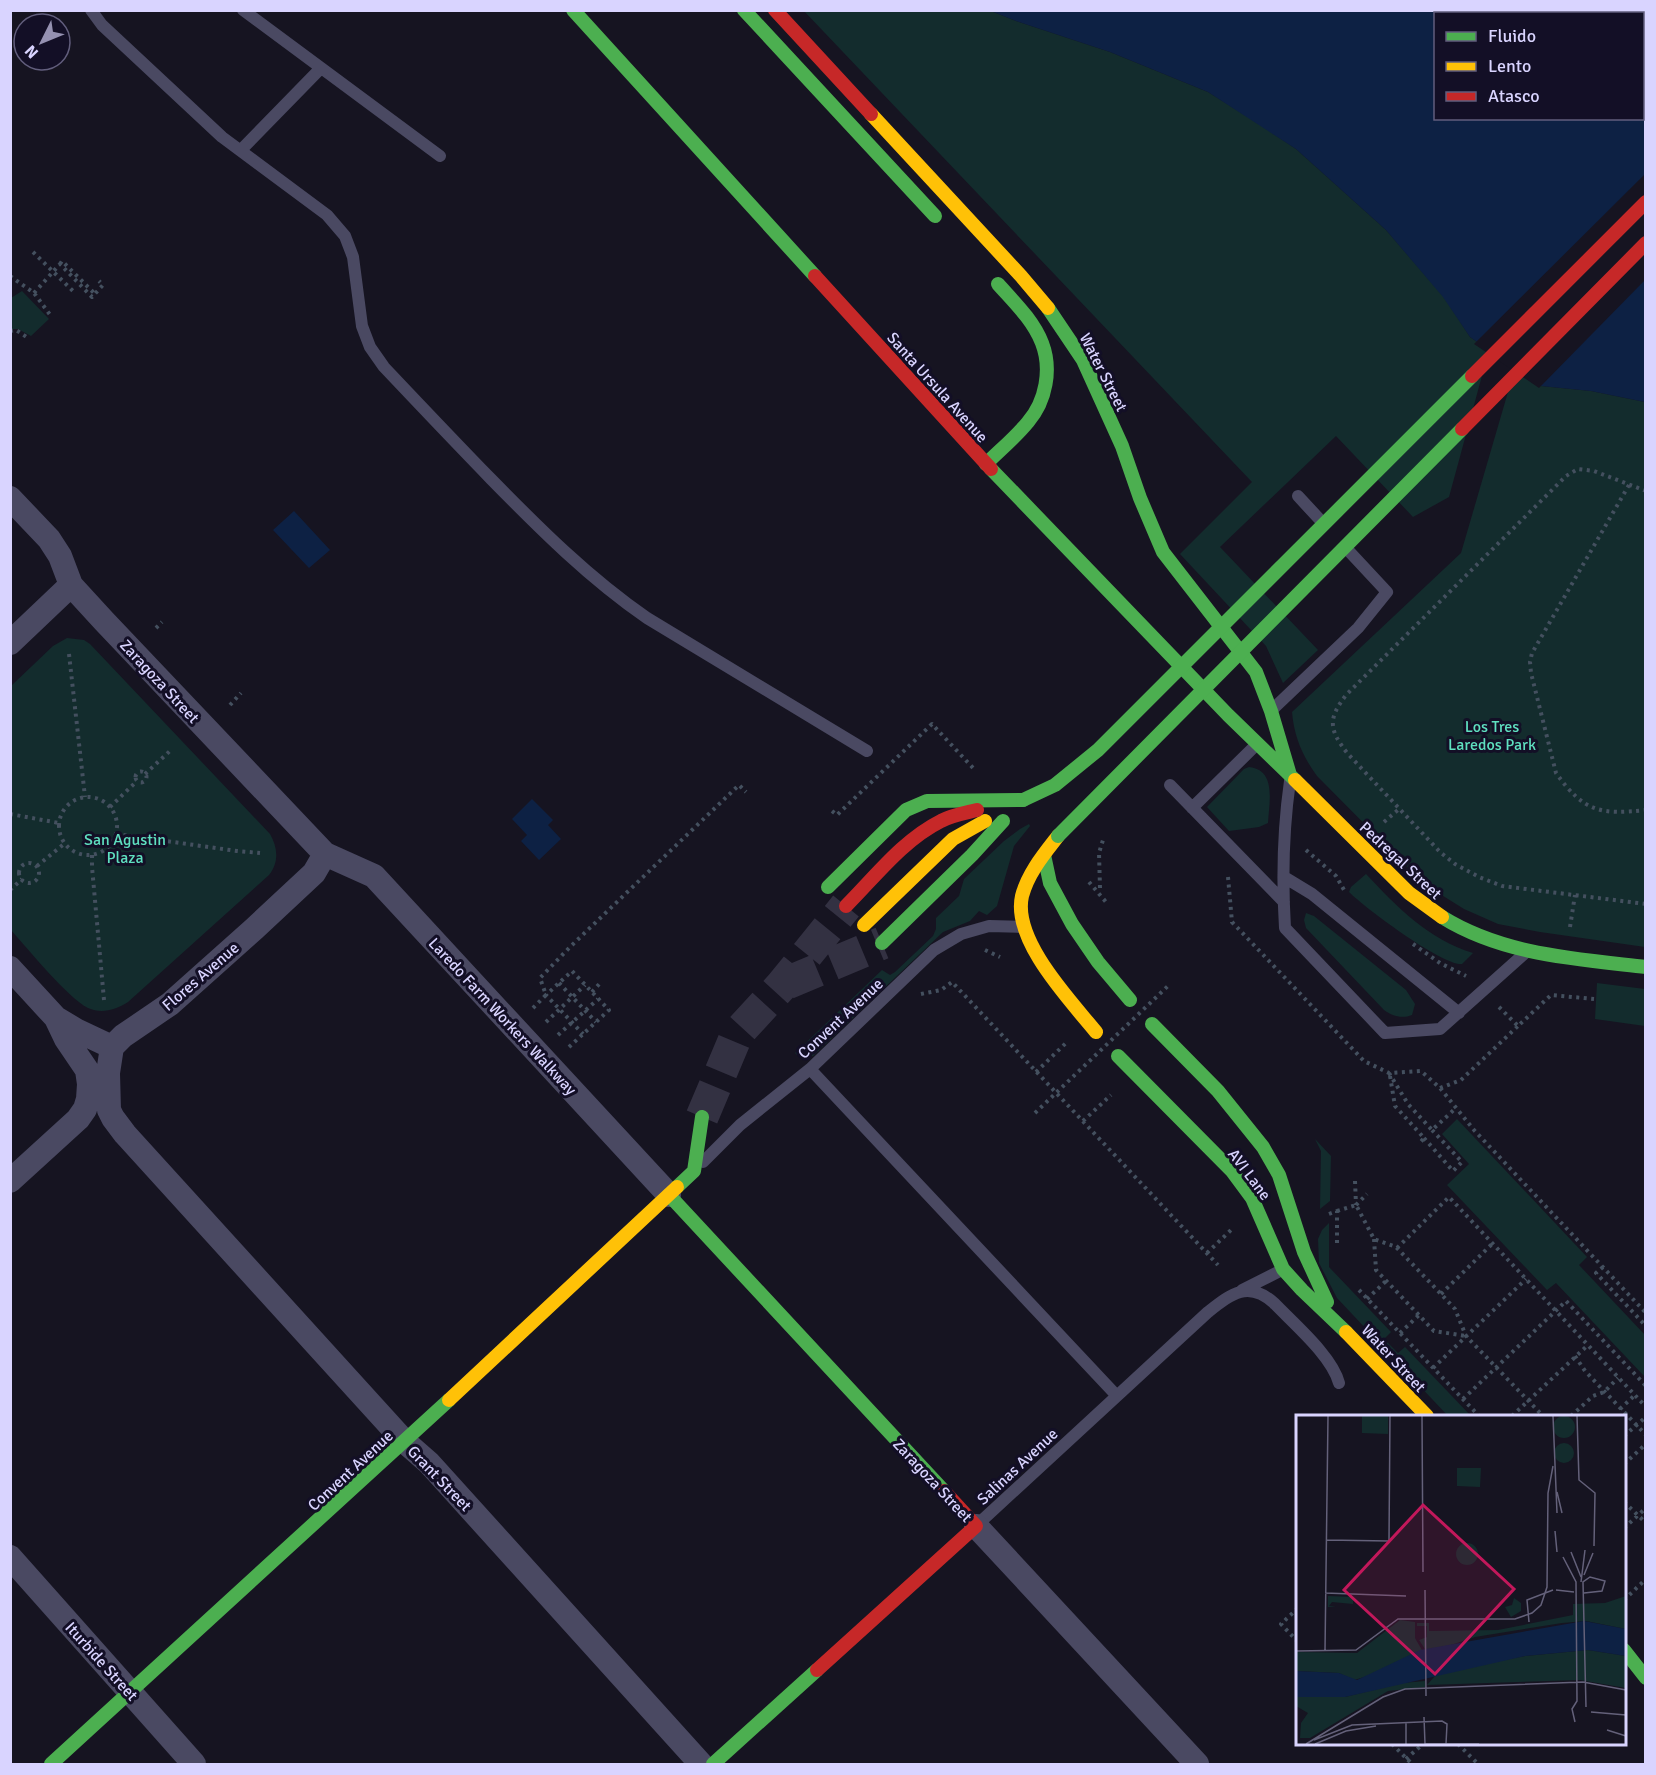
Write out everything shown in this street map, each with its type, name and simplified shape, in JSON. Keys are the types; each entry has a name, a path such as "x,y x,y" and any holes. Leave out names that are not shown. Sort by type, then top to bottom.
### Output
{"main road":[{"name":"Santa Ursula Avenue","path":"573,10 956,432 1228,716 1290,777"},
{"path":"744,10 944,226"},
{"name":"Water Street","path":"775,10 1006,259 1053,314 1083,360 1122,446 1140,498 1163,552 1256,672 1271,711 1290,777"},
{"path":"864,925 953,839 1055,785 1098,750 1646,202"},
{"path":"1096,1032 1047,969 1024,927 1021,905 1029,878 1044,855 1058,836 1646,243"},
{"path":"986,464 1030,420 1046,393 1046,370 1042,344 1024,313 993,278"},
{"path":"1228,716 1245,721 1271,711"},
{"name":"Pedregal Street","path":"1290,777 1409,893 1433,912 1473,934 1528,951 1646,967"},
{"path":"828,887 906,810 917,804 936,801 1023,800"},
{"path":"846,906 916,837 936,823 959,814 1023,800"},
{"path":"882,943 972,855 1023,800"},
{"path":"1044,855 1050,883 1072,924 1098,963 1130,1000"},
{"path":"1152,1024 1234,1110 1274,1165 1287,1197 1311,1272 1338,1323"},
{"name":"AVI Lane","path":"1119,1056 1232,1171 1252,1198 1283,1269 1338,1323"},
{"path":"694,1171 702,1117"},
{"name":"Convent Avenue","path":"51,1764 405,1442 694,1171"},
{"name":"Zaragoza Street","path":"669,1195 976,1526"},
{"name":"Water Street","path":"1338,1323 1425,1415"},
{"name":"Salinas Avenue","path":"712,1764 976,1526"},
{"path":"1626,1653 1646,1678"}],"street":[{"name":"Zaragoza Street","path":"10,498 49,538 60,556 71,585 325,854"},
{"path":"10,643 71,585"},
{"name":"Laredo Farm Workers Walkway","path":"325,854 374,876 669,1195"},
{"name":"Flores Avenue","path":"112,1047 123,1036 170,1004 254,929 314,873 325,854"},
{"path":"10,968 56,1018 112,1047 108,1073 99,1104"},
{"path":"56,1018 66,1039 87,1070 89,1084 99,1104"},
{"path":"10,1181 78,1119 85,1109 99,1104"},
{"name":"Grant Street","path":"99,1104 405,1442 429,1463 701,1764"},
{"name":"Zaragoza Street","path":"976,1526 1197,1764"},
{"name":"Iturbide Street","path":"10,1557 194,1764"}],"lane":[{"path":"91,10 102,25 222,137 327,215 345,236 353,257 362,326 370,347 384,367 536,525 585,572 617,598 647,618 867,751"},
{"path":"243,10 440,156"},
{"path":"241,150 321,68"},
{"path":"1271,711 1358,628 1387,592 1298,496"},
{"path":"1192,808 1256,744"},
{"path":"1290,777 1282,855 1285,928 1385,1033 1440,1029 1528,951"},
{"path":"1170,786 1284,902"},
{"path":"1284,877 1312,894 1459,1014"},
{"name":"Convent Avenue","path":"694,1171 740,1125 810,1069 934,950 961,934 989,926 1024,927"},
{"path":"810,1069 1117,1396"},
{"name":"Salinas Avenue","path":"976,1526 1209,1312 1227,1297 1283,1269"},
{"path":"1241,1291 1252,1290 1265,1295 1274,1303 1329,1362 1339,1383"}],"path":[{"path":"33,252 75,293"},
{"path":"34,293 60,264 92,297 103,285 99,281"},
{"path":"10,276 34,293 51,316"},
{"path":"10,331 16,330 28,338"},
{"path":"1646,491 1594,471 1578,469 1566,476 1347,694 1336,707 1332,724 1336,739 1440,852 1455,864 1502,886 1646,904"},
{"path":"1629,484 1532,653 1530,662 1556,773 1565,785 1582,803 1599,810 1616,813 1646,810"},
{"path":"156,628 162,622"},
{"path":"69,654 85,797"},
{"path":"230,705 241,693"},
{"path":"832,811 837,815 932,724 979,774"},
{"path":"137,781 145,782 146,774 171,750"},
{"path":"137,781 135,777 137,773 146,774"},
{"path":"110,807 137,781"},
{"path":"583,1034 546,995 540,978 739,785 746,792"},
{"path":"85,797 99,800 110,807 116,820 116,834 110,846 105,850 92,855 78,854 64,843 60,836 59,823 63,810 68,805 85,797"},
{"path":"1378,827 1399,808"},
{"path":"10,814 59,823"},
{"path":"116,834 260,853"},
{"path":"1100,888 1098,853 1106,835"},
{"path":"37,866 64,843"},
{"path":"1298,845 1336,876 1345,893"},
{"path":"92,855 104,1000"},
{"path":"30,863 37,866 39,875 35,881 28,883 22,879 19,873 21,866 30,863"},
{"path":"10,890 22,879"},
{"path":"1568,936 1575,895"},
{"path":"1412,943 1440,963 1472,979"},
{"path":"513,1027 572,971 609,1010 549,1066"},
{"path":"592,992 602,981"},
{"path":"920,995 941,990 952,982 1218,1265"},
{"path":"559,983 596,1022"},
{"path":"545,1022 585,985"},
{"path":"1035,1113 1169,985"},
{"path":"1440,1088 1461,1080 1551,995 1594,999"},
{"path":"558,1036 598,999"},
{"path":"1494,1002 1518,1026"},
{"path":"1036,1072 1068,1041"},
{"path":"1389,1073 1408,1104 1432,1130 1462,1162 1453,1171 1395,1106 1389,1073"},
{"path":"1083,1121 1115,1091"},
{"path":"1432,1130 1456,1108"},
{"path":"1465,1118 1646,1313"},
{"path":"1419,1144 1424,1138"},
{"path":"1355,1182 1356,1205 1374,1239 1376,1270 1434,1331 1466,1336"},
{"path":"1329,1214 1356,1205 1367,1194"},
{"path":"1397,1248 1449,1197 1646,1407"},
{"path":"1336,1244 1337,1211"},
{"path":"1374,1239 1397,1248 1441,1294 1455,1309 1466,1336 1542,1415"},
{"path":"1441,1294 1492,1244"},
{"path":"1602,1267 1596,1273 1646,1326"},
{"path":"1433,1368 1526,1279"},
{"path":"1367,1299 1386,1281"},
{"path":"1352,1282 1478,1415"},
{"path":"1463,1399 1566,1301 1646,1386"},
{"path":"1400,1333 1419,1315"},
{"path":"1513,1415 1588,1345"},
{"path":"1575,1356 1585,1371 1646,1435"},
{"path":"1572,1415 1593,1396 1604,1392 1618,1378"},
{"path":"1620,1409 1635,1395"},
{"path":"1626,1435 1646,1417"},
{"path":"1626,1462 1646,1444"},
{"path":"1626,1504 1646,1523"},
{"path":"1626,1526 1646,1508"},
{"path":"1626,1598 1646,1580"},
{"path":"1296,1610 1281,1624 1296,1640"},
{"path":"1394,1745 1412,1764"},
{"path":"1407,1759 1420,1745"},
{"path":"1460,1745 1478,1764"}],"green space":[{"path":"804,11 991,11 1110,52 1208,92 1296,149 1386,230 1444,297 1470,337 1489,350 1449,497 1413,517 1336,436 1220,547 1318,650 1283,683 1266,646 1180,554 1252,482"},
{"path":"22,291 49,319 31,336 18,329 11,329 11,298"},
{"name":"Los Tres Laredos Park","path":"1515,368 1541,386 1591,391 1645,402 1645,947 1498,924 1464,909 1424,884 1317,776 1303,754 1295,730 1292,712 1461,553"},
{"name":"San Agustin Plaza","path":"67,638 84,640 90,644 270,834 276,850 276,860 269,875 128,1002 103,1011 93,1010 80,1003 48,972 11,930 11,686 53,646"},
{"path":"1249,767 1258,769 1268,781 1270,797 1268,823 1259,827 1229,831 1207,807 1244,769"},
{"path":"1029,824 1030,826 1014,846 997,906 987,915 979,911 970,921 943,932 813,1056 795,1053 882,970 890,975 895,972 933,936 936,929 936,918 959,896 964,879 1004,841"},
{"path":"1366,874 1390,899 1428,931 1442,940 1473,953 1462,964 1452,962 1422,946 1387,922 1349,892 1351,887"},
{"path":"1306,913 1314,916 1406,990 1415,1004 1412,1015 1397,1016 1384,1010 1306,928 1304,920"},
{"path":"1597,983 1645,989 1645,1026 1595,1019"},
{"path":"1457,1119 1587,1257 1579,1265 1645,1335 1645,1377 1556,1283 1547,1290 1447,1185 1469,1164 1442,1134"},
{"path":"1315,1139 1331,1156 1330,1201 1320,1209 1321,1151"},
{"path":"1329,1223 1329,1267 1391,1332 1384,1339 1398,1353 1405,1347 1470,1415 1447,1415 1337,1298 1319,1263 1318,1239 1322,1230"}],"water":[{"path":"991,11 1645,11 1645,402 1591,391 1541,386 1470,337 1443,297 1386,230 1296,149 1208,92 1110,52"},
{"path":"294,511 330,550 309,568 273,530"},
{"path":"532,799 553,820 548,825 561,839 539,860 521,841 527,835 512,819"}],"pier":[{"path":"1645,174 1645,280 1539,388 1474,344"}],"tunnel":[{"path":"702,1117 737,1034 782,985 846,906"},
{"path":"787,983 882,943"}],"traffic: fast":[{"path":"573,10 815,276"},
{"path":"744,10 935,216"},
{"path":"986,464 1034,414 1043,395 1047,374 1045,353 1034,327 998,284"},
{"path":"1048,308 1083,360 1122,446 1140,498 1163,552 1256,672 1271,711 1290,775"},
{"path":"1023,800 1055,785 1098,750 1472,376"},
{"path":"1058,836 1462,429"},
{"path":"991,469 1228,715 1295,780"},
{"path":"828,887 906,810 927,801 1023,800"},
{"path":"882,943 972,855 1003,821"},
{"path":"1044,855 1050,883 1072,924 1098,962 1130,1000"},
{"path":"1442,917 1465,930 1515,947 1567,958 1646,967"},
{"path":"1152,1024 1218,1091 1263,1147 1279,1175 1304,1252 1327,1302"},
{"path":"1118,1056 1232,1171 1252,1198 1283,1269 1346,1332"},
{"path":"677,1187 694,1171 702,1117"},
{"path":"669,1195 944,1491"},
{"path":"51,1764 449,1400"},
{"path":"1626,1653 1646,1678"},
{"path":"713,1764 817,1670"}],"traffic: slow":[{"path":"871,114 1048,308"},
{"path":"1295,780 1409,893 1442,917"},
{"path":"864,925 953,839 985,821"},
{"path":"1058,836 1028,879 1022,896 1021,913 1034,950 1059,987 1096,1032"},
{"path":"449,1400 677,1187"},
{"path":"1346,1332 1426,1415"}],"traffic: jam":[{"path":"775,10 871,114"},
{"path":"1472,376 1646,202"},
{"path":"1462,429 1646,243"},
{"path":"815,276 991,469"},
{"path":"846,906 914,838 945,819 977,810"},
{"path":"817,1670 976,1526 944,1491"}]}
